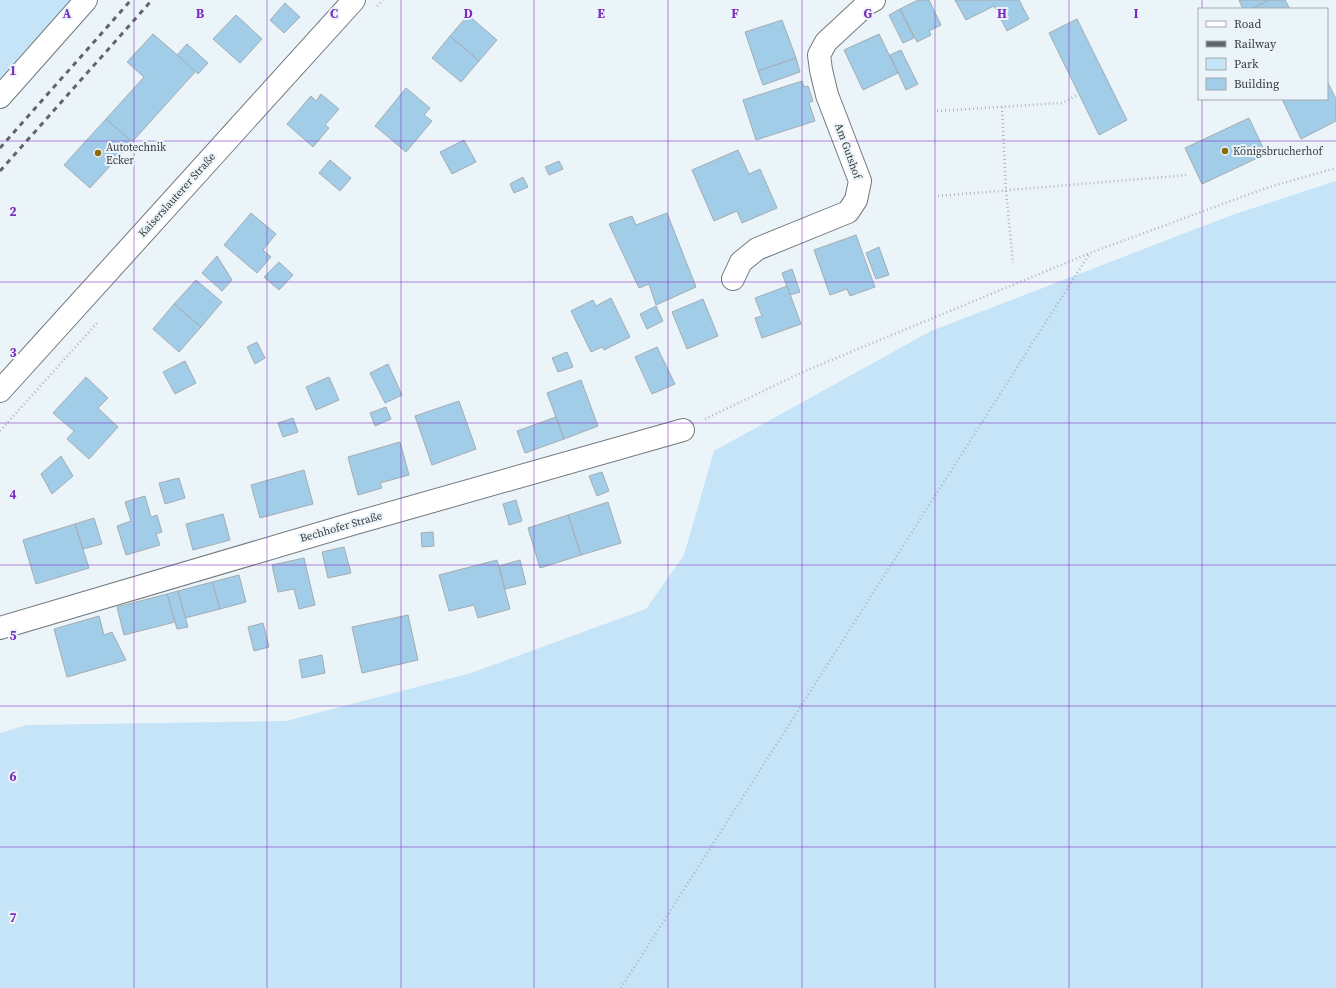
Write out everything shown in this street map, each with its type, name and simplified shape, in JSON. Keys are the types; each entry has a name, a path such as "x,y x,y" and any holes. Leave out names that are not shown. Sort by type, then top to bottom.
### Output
{"street":[{"path":"0,97 86,0"},
{"name":"Kaiserslauterer Straße","path":"0,391 354,0"},
{"name":"Am Gutshof","path":"733,279 741,262 757,249 848,212 856,200 860,181 827,95 819,55 826,42 874,0"},
{"name":"Bechhofer Straße","path":"0,628 352,524 683,430"}],"path":[{"path":"937,111 1062,103 1079,94"},
{"path":"1002,107 1006,191 1013,263"},
{"path":"683,430 805,371 1090,253 1266,188 1336,168"},
{"path":"938,196 1188,175"},
{"path":"621,988 1090,253"}],"green space":[{"path":"0,0 73,0 0,84"},
{"path":"1336,181 1336,988 0,988 0,733 27,725 286,721 471,673 646,609 684,555 714,451 931,331 1232,215"}],"building":[{"path":"918,0 929,0 941,25 929,31 931,35 917,42 900,9"},
{"path":"955,0 1019,0 1029,19 1007,31 994,6 966,20"},
{"path":"1239,0 1269,0 1253,8 1243,8"},
{"path":"1269,0 1285,0 1289,8 1253,8"},
{"path":"285,3 300,17 284,33 270,20"},
{"path":"900,9 914,38 903,43 889,15"},
{"path":"236,15 262,39 240,63 213,39"},
{"path":"468,15 497,40 479,61 450,36"},
{"path":"1077,19 1127,120 1099,135 1049,33"},
{"path":"782,20 796,58 758,71 745,32"},
{"path":"153,34 196,71 132,142 106,119 144,77 127,62"},
{"path":"879,34 898,73 863,90 844,50"},
{"path":"450,36 479,61 461,82 432,58"},
{"path":"187,44 208,63 198,74 177,55"},
{"path":"901,50 918,84 906,90 890,55"},
{"path":"796,58 800,72 763,85 758,71"},
{"path":"802,81 804,87 808,86 813,101 809,103 815,121 756,140 743,100"},
{"path":"1328,83 1336,99 1336,121 1301,139 1282,100 1328,100"},
{"path":"406,88 430,108 424,115 432,121 406,152 375,126"},
{"path":"321,94 339,109 325,125 329,128 313,147 287,124 311,96 316,101"},
{"name":"Königsbrucherhof","path":"1249,118 1266,154 1202,184 1185,148"},
{"name":"Autotechnik Ecker","path":"106,119 132,142 90,188 64,165"},
{"path":"464,140 476,162 452,174 440,152"},
{"path":"738,150 749,174 760,169 777,208 742,223 737,211 714,221 692,170"},
{"path":"330,160 351,178 340,191 319,173"},
{"path":"559,161 563,169 549,175 545,167"},
{"path":"523,177 528,187 514,193 510,184"},
{"path":"251,213 276,234 263,250 271,257 257,273 224,245"},
{"path":"667,213 696,287 656,305 649,284 639,288 609,224 632,216 636,225"},
{"path":"856,235 875,287 850,296 847,289 830,295 814,250"},
{"path":"879,247 889,275 876,279 866,253"},
{"path":"217,256 232,280 222,291 202,273"},
{"path":"279,262 293,275 279,290 264,277"},
{"path":"792,269 800,292 790,295 782,273"},
{"path":"196,280 222,302 201,327 174,304"},
{"path":"787,286 801,324 762,338 755,318 762,316 755,298"},
{"path":"611,298 630,337 604,350 602,347 591,352 571,311 593,300 596,306"},
{"path":"703,299 718,336 687,349 672,312"},
{"path":"174,304 201,327 179,352 153,329"},
{"path":"656,306 663,321 647,329 640,314"},
{"path":"257,342 265,358 255,364 247,347"},
{"path":"657,347 675,384 652,394 635,357"},
{"path":"567,352 573,367 558,372 552,358"},
{"path":"185,361 196,383 175,394 163,372"},
{"path":"388,364 402,395 385,403 370,373"},
{"path":"86,377 108,398 98,408 118,427 89,459 67,439 74,431 53,413"},
{"path":"329,377 339,400 316,410 306,387"},
{"path":"581,380 598,426 564,439 547,393"},
{"path":"459,401 476,449 432,465 415,416"},
{"path":"386,407 391,419 375,426 370,413"},
{"path":"556,417 564,439 525,453 517,431"},
{"path":"293,418 298,432 283,437 278,423"},
{"path":"400,442 409,475 380,483 382,488 358,495 348,457"},
{"path":"61,456 73,476 52,494 41,474"},
{"path":"304,470 313,504 260,518 251,485"},
{"path":"602,472 609,491 597,496 589,476"},
{"path":"179,478 185,498 165,504 159,483"},
{"path":"145,496 151,517 157,515 162,532 156,534 160,545 126,555 117,526 131,521 125,502"},
{"path":"516,500 522,521 509,525 503,504"},
{"path":"608,502 621,543 581,555 568,515"},
{"path":"223,514 230,540 193,550 186,524"},
{"path":"568,515 581,555 540,568 528,528"},
{"path":"94,518 102,544 83,549 75,524"},
{"path":"75,524 89,568 36,584 23,540"},
{"path":"433,532 434,546 422,547 421,533"},
{"path":"344,547 351,573 328,578 322,552"},
{"path":"304,558 315,605 299,609 294,589 278,592 272,565"},
{"path":"497,560 510,609 478,618 474,605 449,611 439,575"},
{"path":"520,560 526,584 505,589 499,566"},
{"path":"239,575 246,602 220,609 212,582"},
{"path":"212,582 220,609 185,618 178,591"},
{"path":"178,591 188,627 177,629 167,594"},
{"path":"167,594 175,622 124,635 117,607"},
{"path":"408,615 418,660 362,673 352,627"},
{"path":"99,616 104,635 112,632 126,660 67,677 54,629"},
{"path":"263,623 269,647 254,651 248,627"},
{"path":"322,655 325,673 302,678 299,660"}],"railway":[{"path":"0,148 131,0"},
{"path":"0,171 152,0"}],"place":[{"name":"Königsbrucherhof","path":"1225,151"},
{"name":"Autotechnik Ecker","path":"98,153"}]}
